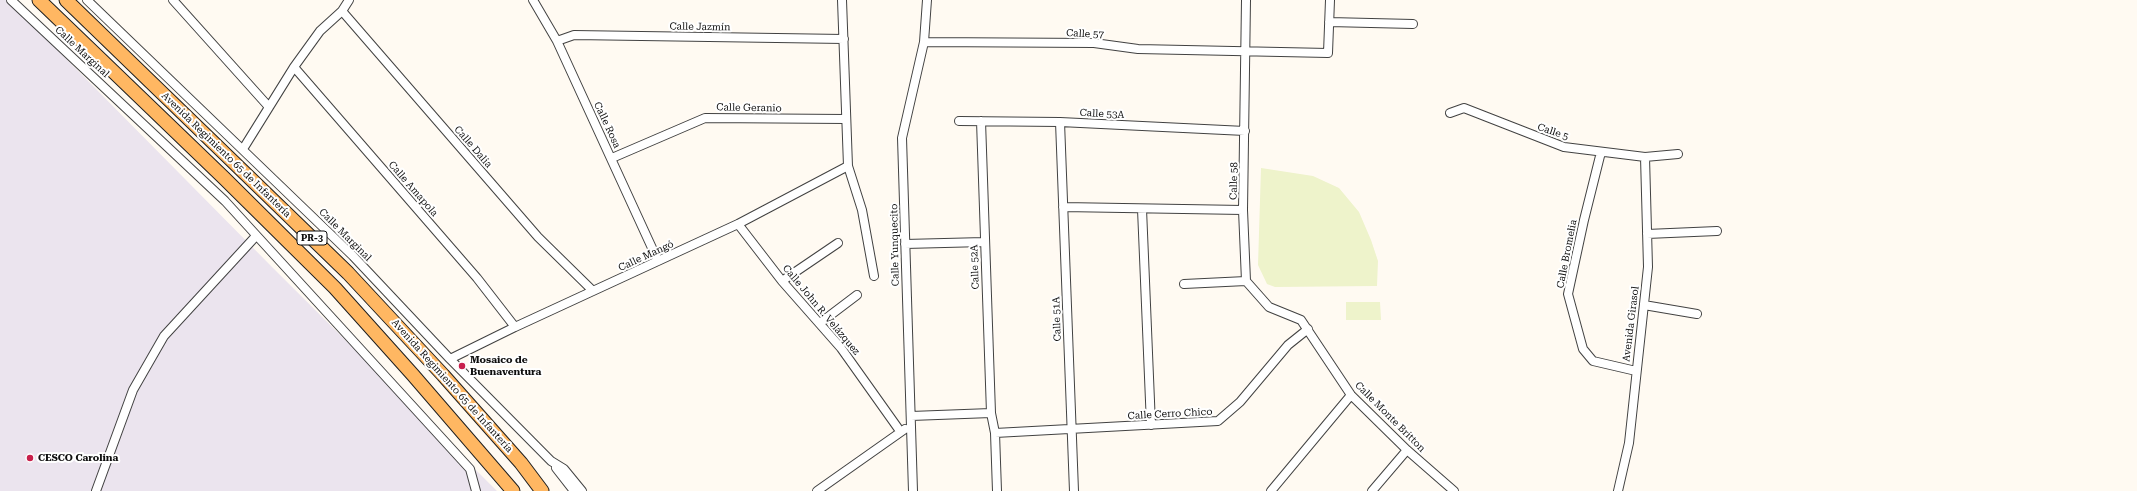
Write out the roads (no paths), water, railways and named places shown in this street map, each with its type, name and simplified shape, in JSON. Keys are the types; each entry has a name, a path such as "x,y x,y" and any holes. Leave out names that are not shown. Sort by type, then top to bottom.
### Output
{"main road":[{"name":"Avenida Regimiento 65 de Infantería","path":"39,0 224,178 335,288 413,374 513,491"},
{"name":"Avenida Regimiento 65 de Infantería","path":"66,0 348,273 443,375 521,463 542,491"}],"street":[{"name":"Calle Marginal","path":"11,0 225,201 470,469 476,491"},
{"name":"Calle Marginal","path":"87,0 353,256 450,360 551,461 564,469 582,491"},
{"path":"173,0 269,107"},
{"path":"242,149 294,67 320,31 342,11 349,0"},
{"name":"Calle Rosa","path":"533,0 557,41 658,261"},
{"path":"842,0 848,166 862,210 874,276"},
{"name":"Calle Yunquecito","path":"913,491 902,138 924,42 927,0"},
{"name":"Calle 58","path":"1246,0 1243,210 1246,281"},
{"path":"1330,0 1330,22 1413,24"},
{"name":"Calle Dalia","path":"342,11 538,237 593,291"},
{"name":"Calle 57","path":"924,42 1094,43 1138,50 1328,53 1330,22"},
{"name":"Calle Jazmín","path":"557,41 574,35 844,39"},
{"name":"Calle Amapola","path":"294,67 477,278 515,327"},
{"name":"Calle 5","path":"1450,113 1464,108 1564,147 1645,157 1678,154"},
{"name":"Calle Geranio","path":"612,158 706,118 846,119"},
{"name":"Calle 53A","path":"959,120 1060,122 1245,131"},
{"name":"Calle 52A","path":"981,121 991,413 995,433 997,491"},
{"name":"Calle 51A","path":"1060,122 1074,491"},
{"name":"Calle Bromelia","path":"1601,152 1568,294 1583,349 1593,361 1636,371"},
{"name":"Avenida Girasol","path":"1618,491 1629,443 1648,267 1645,157"},
{"name":"Calle Mangó","path":"450,360 515,327 738,224 848,166"},
{"path":"1063,207 1243,210"},
{"path":"1142,209 1151,425"},
{"name":"Calle John R. Velázquez","path":"738,224 782,281 841,348 900,432"},
{"path":"1648,234 1717,231"},
{"path":"96,491 133,390 164,336 256,236"},
{"path":"905,244 984,242"},
{"path":"782,281 838,243"},
{"path":"1184,284 1246,281 1269,306 1301,320 1308,329"},
{"path":"820,323 857,295"},
{"path":"1644,305 1697,314"},
{"name":"Calle Cerro Chico","path":"995,433 1218,421 1240,402 1288,345 1308,329"},
{"name":"Calle Monte Britton","path":"1308,329 1351,395 1407,450 1454,491"},
{"path":"1271,491 1351,395"},
{"path":"911,416 991,413"},
{"path":"817,491 900,432 911,426"},
{"path":"1372,491 1407,450"},
{"path":"551,461 574,491"}],"place":[{"name":"Mosaico de Buenaventura","path":"462,366"},
{"name":"CESCO Carolina","path":"30,458"}]}
